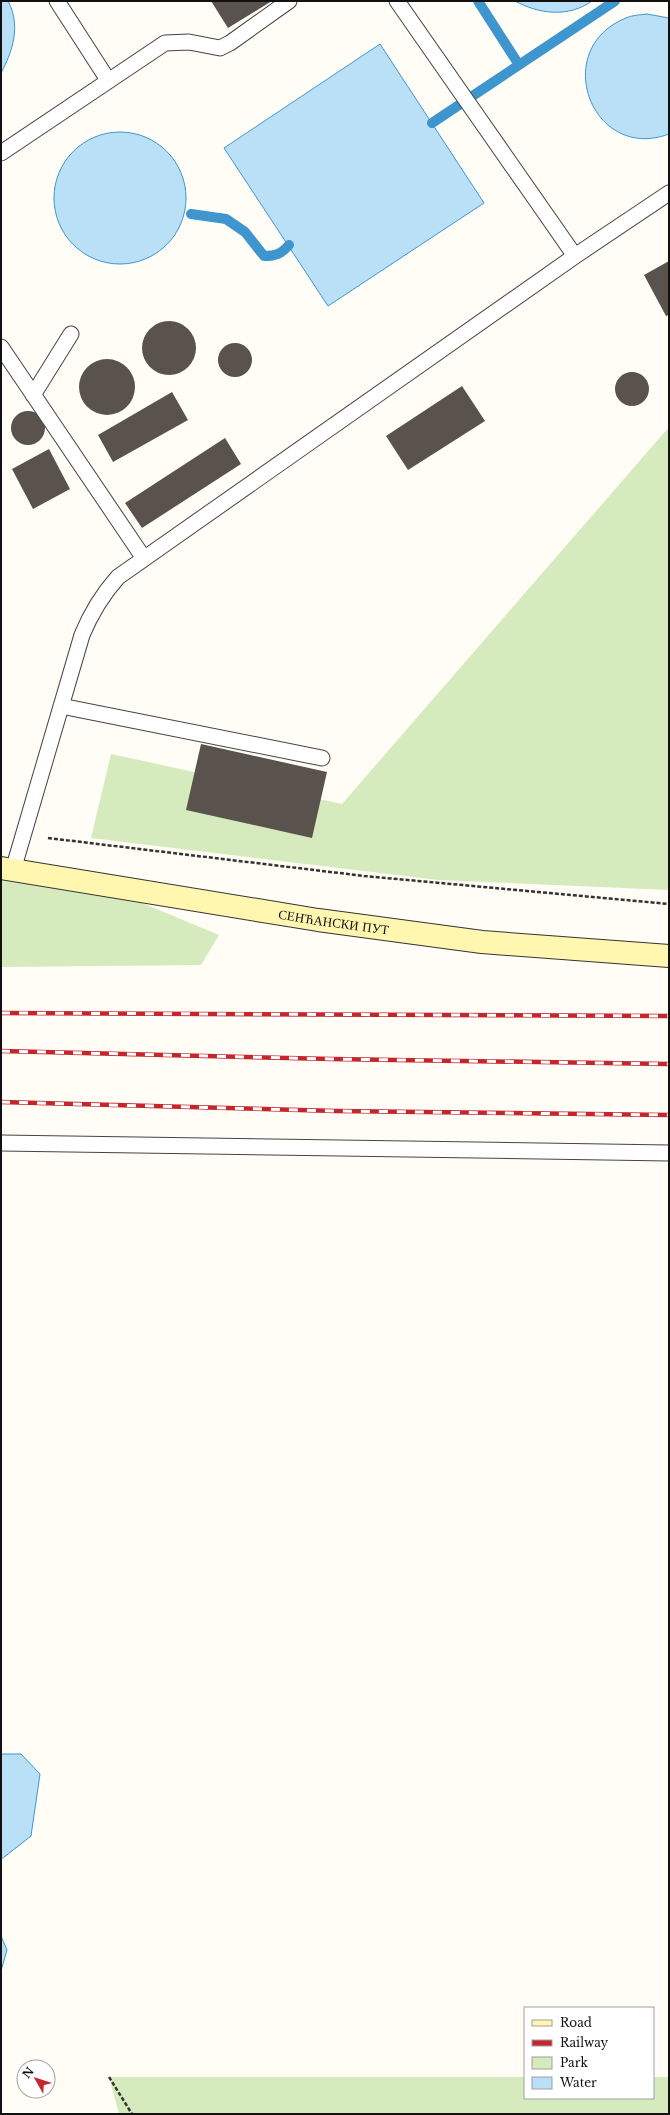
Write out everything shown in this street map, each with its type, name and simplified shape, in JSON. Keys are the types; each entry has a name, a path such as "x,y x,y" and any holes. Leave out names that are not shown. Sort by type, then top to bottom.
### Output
{"main road":[{"name":"СЕНЋАНСКИ ПУТ","path":"7,869 318,920 474,941 669,956"}],"lane":[{"path":"57,1 108,80"},
{"path":"1,153 165,43 189,42 220,48 230,43 289,1"},
{"path":"398,1 575,256"},
{"path":"7,869 24,835 82,634 102,595 118,577 575,256 669,193"},
{"path":"33,394 71,334"},
{"path":"1,347 143,558"},
{"path":"61,706 322,758"},
{"path":"1,1143 669,1153"}],"path":[{"path":"24,835 364,876 669,904"},
{"path":"109,2077 132,2114"}],"green space":[{"path":"669,427 669,890 438,880 91,838 111,754 342,804"},
{"path":"1,875 34,879 142,903 219,935 201,965 1,967"},
{"path":"109,2077 524,2077 524,2099 654,2099 654,2077 669,2077 669,2114 119,2114"}],"water":[{"path":"1,1 8,1 12,10 15,29 12,47 1,73"},
{"path":"515,1 592,1 573,10 554,12 534,9"},
{"path":"647,14 669,18 669,134 642,139 619,132 601,118 590,98 585,76 589,53 603,33 626,18"},
{"path":"380,44 484,203 328,306 224,148"},
{"path":"113,132 127,132 145,137 157,143 167,151 175,161 181,173 185,185 185,211 181,223 175,235 167,245 157,253 145,259 127,264 113,264 95,259 83,253 73,245 65,235 59,223 54,205 54,191 59,173 65,161 73,151 83,143 95,137"},
{"path":"1,1754 21,1754 40,1774 31,1836 3,1858 1,1858"},
{"path":"1,1936 7,1950 1,1971"}],"building":[{"path":"211,1 272,1 228,28"},
{"path":"669,261 669,315 666,316 644,275"},
{"path":"169,321 179,323 188,329 194,338 196,348 194,358 188,367 179,373 169,375 159,373 150,367 144,358 142,348 144,338 150,329 159,323"},
{"path":"232,343 238,343 242,344 249,350 252,360 251,367 245,374 238,377 232,377 228,376 221,370 218,363 218,357 219,353 225,346"},
{"path":"102,359 112,359 127,367 133,376 135,387 133,398 127,407 112,415 102,415 91,410 84,403 79,392 79,382 84,371 91,364"},
{"path":"629,372 635,372 639,373 646,379 649,389 648,396 642,403 635,406 629,406 625,405 618,399 615,392 615,386 616,382 622,375"},
{"path":"462,386 485,421 408,470 386,436"},
{"path":"172,392 188,420 113,462 98,435"},
{"path":"28,411 40,416 45,428 40,440 28,445 16,440 11,428 16,416"},
{"path":"225,438 241,464 142,528 125,503"},
{"path":"49,449 70,489 33,509 12,469"},
{"path":"201,744 327,772 312,838 186,810"}],"waterway":[{"path":"478,1 519,65"},
{"path":"432,123 615,1"},
{"path":"191,214 226,219 245,232 264,256 278,254 289,245"}],"railway":[{"path":"1,1013 669,1016"},
{"path":"1,1051 331,1059 669,1064"},
{"path":"1,1102 336,1111 669,1115"}]}
